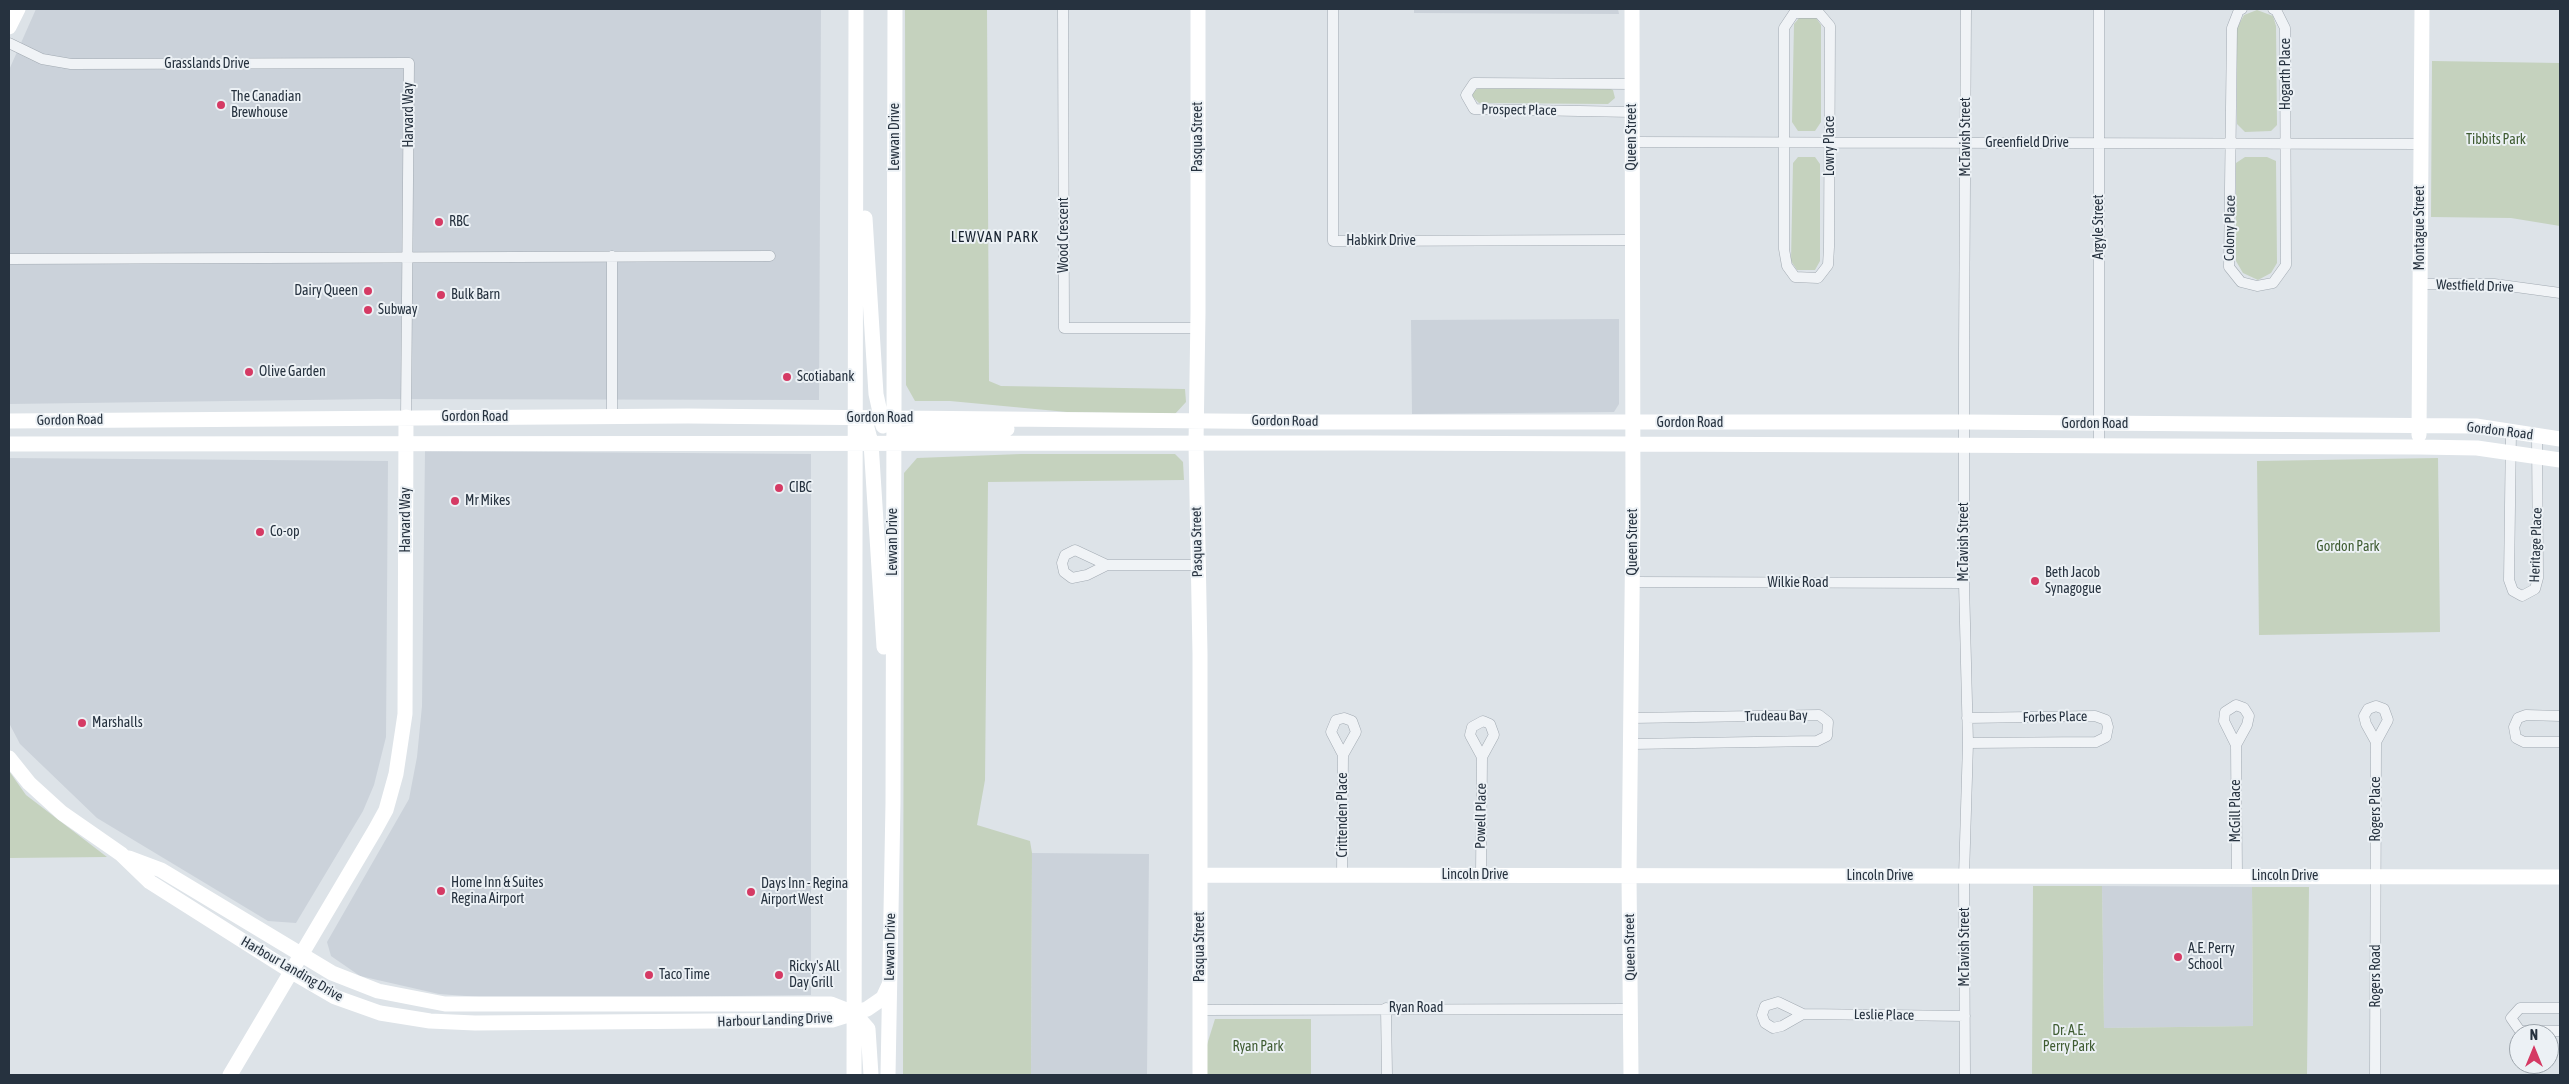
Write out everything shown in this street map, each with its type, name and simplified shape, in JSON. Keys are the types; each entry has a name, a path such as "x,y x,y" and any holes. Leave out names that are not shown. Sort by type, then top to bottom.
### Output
{"main road":[{"path":"9,27 18,9"},
{"path":"854,1075 856,9"},
{"name":"Lewvan Drive","path":"887,418 895,9"},
{"name":"Pasqua Street","path":"1198,9 1196,444 1201,875 1200,1075"},
{"name":"Queen Street","path":"1631,1075 1629,875 1632,744 1632,9"},
{"name":"Montague Street","path":"2419,447 2422,9"},
{"path":"856,76 876,394 887,418 892,437 1048,426 1068,421"},
{"name":"Harvard Way","path":"230,1075 303,954 382,816 396,774 405,714 406,417"},
{"name":"Gordon Road","path":"9,421 612,417 1068,421 1964,422 2476,426 2560,439"},
{"path":"855,418 864,421 870,439 892,803"},
{"name":"Lewvan Drive","path":"888,1075 892,803 892,437"},
{"name":"Gordon Road","path":"9,444 855,444 870,439 892,437 1196,444 1964,444 2419,447 2477,448 2560,460"},
{"name":"Harbour Landing Drive","path":"9,758 29,783 62,813 121,854 150,882 292,972 335,997 364,1008 396,1016 430,1021 799,1021 832,1020 854,1013"},
{"name":"Harbour Landing Drive","path":"121,854 161,870 332,973 378,991 445,1004 831,1004 854,1013"},
{"name":"Lincoln Drive","path":"1201,875 2560,877"},
{"path":"807,1004 840,997 848,986 854,891"},
{"path":"854,1013 867,1009 883,998 889,986"},
{"path":"854,1013 868,1029 871,1075"}],"street":[{"name":"Wood Crescent","path":"1063,9 1064,328 1198,328"},
{"name":"Habkirk Drive","path":"1333,9 1333,241 1631,240"},
{"name":"McTavish Street","path":"1965,1075 1964,876 1968,743 1964,583 1966,9"},
{"name":"Argyle Street","path":"2099,9 2099,446"},
{"path":"2231,144 2232,28 2239,10 2242,9"},
{"name":"Hogarth Place","path":"2273,9 2276,10 2285,28 2286,144"},
{"name":"Lowry Place","path":"1794,13 1818,13 1830,26 1830,143 1829,256 1828,265 1818,278 1795,277 1787,266 1784,249 1786,143 1784,28 1794,13"},
{"name":"Grasslands Drive","path":"9,43 42,58 71,64 409,63"},
{"name":"Harvard Way","path":"406,417 409,63"},
{"name":"Prospect Place","path":"1632,84 1474,83 1466,95 1474,109 1632,112"},
{"name":"Greenfield Drive","path":"1632,142 2421,144"},
{"name":"Colony Place","path":"2231,144 2228,267 2241,282 2257,286 2273,283 2286,265 2286,144"},
{"path":"612,256 612,417"},
{"path":"9,259 770,256"},
{"name":"Westfield Drive","path":"2420,284 2494,284 2560,293"},
{"name":"Heritage Place","path":"2511,431 2509,580 2513,591 2522,596 2535,589 2538,578 2537,435"},
{"path":"1107,565 1198,565"},
{"name":"Wilkie Road","path":"1632,582 1964,583"},
{"name":"Trudeau Bay","path":"1632,718 1819,715 1828,722 1828,736 1817,741 1632,744"},
{"name":"Forbes Place","path":"1967,718 2095,716 2106,720 2108,727 2106,737 2096,742 1968,743"},
{"path":"2560,716 2526,716 2518,718 2514,727 2516,738 2524,742 2560,742"},
{"name":"Rogers Place","path":"2376,742 2376,876"},
{"name":"McGill Place","path":"2236,745 2237,876"},
{"name":"Crittenden Place","path":"1342,875 1343,755"},
{"name":"Powell Place","path":"1480,875 1482,757"},
{"name":"Rogers Road","path":"2375,1075 2376,876"},
{"path":"1386,1008 1387,1075"},
{"name":"Ryan Road","path":"1200,1010 1386,1008 1630,1009"},
{"path":"2560,1008 2520,1008 2511,1018 2520,1031 2560,1031"},
{"name":"Leslie Place","path":"1804,1014 1965,1016"}],"shaded area":[{"path":"36,9 821,9 819,400 378,399 9,404 9,70"},
{"path":"1414,9 1618,9 1619,14 1414,13"},
{"path":"1619,319 1619,404 1614,412 1412,414 1411,320"},
{"path":"425,451 811,454 811,995 506,999 439,994 360,976 331,956 327,942 409,799 417,757 422,706"},
{"path":"9,458 388,461 386,737 374,785 363,811 296,923 268,921 97,818 20,744 9,723"},
{"path":"1032,853 1149,854 1147,1075 1031,1075"},
{"name":"A.E. Perry School","path":"2102,886 2252,887 2253,1026 2104,1028"}],"green space":[{"path":"905,9 987,9 989,381 1001,386 1185,389 1186,402 1175,414 1067,412 950,401 915,401 906,385"},
{"path":"2257,10 2273,16 2276,26 2277,125 2271,131 2245,132 2237,124 2237,28 2244,15"},
{"path":"1799,18 1816,18 1821,25 1821,122 1815,131 1798,131 1792,122 1794,24"},
{"name":"Tibbits Park","path":"2432,61 2560,63 2560,226 2511,218 2431,217"},
{"path":"1480,87 1608,88 1613,90 1615,98 1608,104 1479,103 1473,97 1473,92"},
{"path":"1798,157 1815,157 1820,164 1820,261 1815,270 1797,270 1791,261 1793,163"},
{"path":"2245,157 2267,157 2276,161 2277,263 2271,273 2258,280 2243,273 2236,261 2236,163"},
{"path":"1021,454 1175,454 1183,462 1184,480 988,482 985,780 977,825 1030,841 1032,853 1031,1075 903,1075 904,473 917,458"},
{"name":"Gordon Park","path":"2438,458 2440,632 2259,635 2257,461"},
{"path":"9,771 26,795 107,857 9,858"},
{"name":"Dr. A.E. Perry Park","path":"2033,886 2102,886 2104,1028 2253,1026 2252,887 2309,887 2307,1075 2032,1075"},
{"name":"Ryan Park","path":"1215,1019 1311,1019 1311,1075 1205,1075 1205,1051"}],"place":[{"name":"The Canadian Brewhouse","path":"221,105"},
{"name":"RBC","path":"439,222"},
{"name":"Dairy Queen","path":"368,291"},
{"name":"Bulk Barn","path":"441,295"},
{"name":"Subway","path":"368,310"},
{"name":"Olive Garden","path":"249,372"},
{"name":"Scotiabank","path":"787,377"},
{"name":"CIBC","path":"779,488"},
{"name":"Mr Mikes","path":"455,501"},
{"name":"Co-op","path":"260,532"},
{"name":"Beth Jacob Synagogue","path":"2035,581"},
{"name":"Marshalls","path":"82,723"},
{"name":"Home Inn & Suites Regina Airport","path":"441,891"},
{"name":"Days Inn - Regina Airport West","path":"751,892"},
{"name":"A.E. Perry School","path":"2178,957"},
{"name":"Taco Time","path":"649,975"},
{"name":"Ricky's All Day Grill","path":"779,975"}],"district":[{"name":"LEWVAN PARK","path":"995,237"}]}
